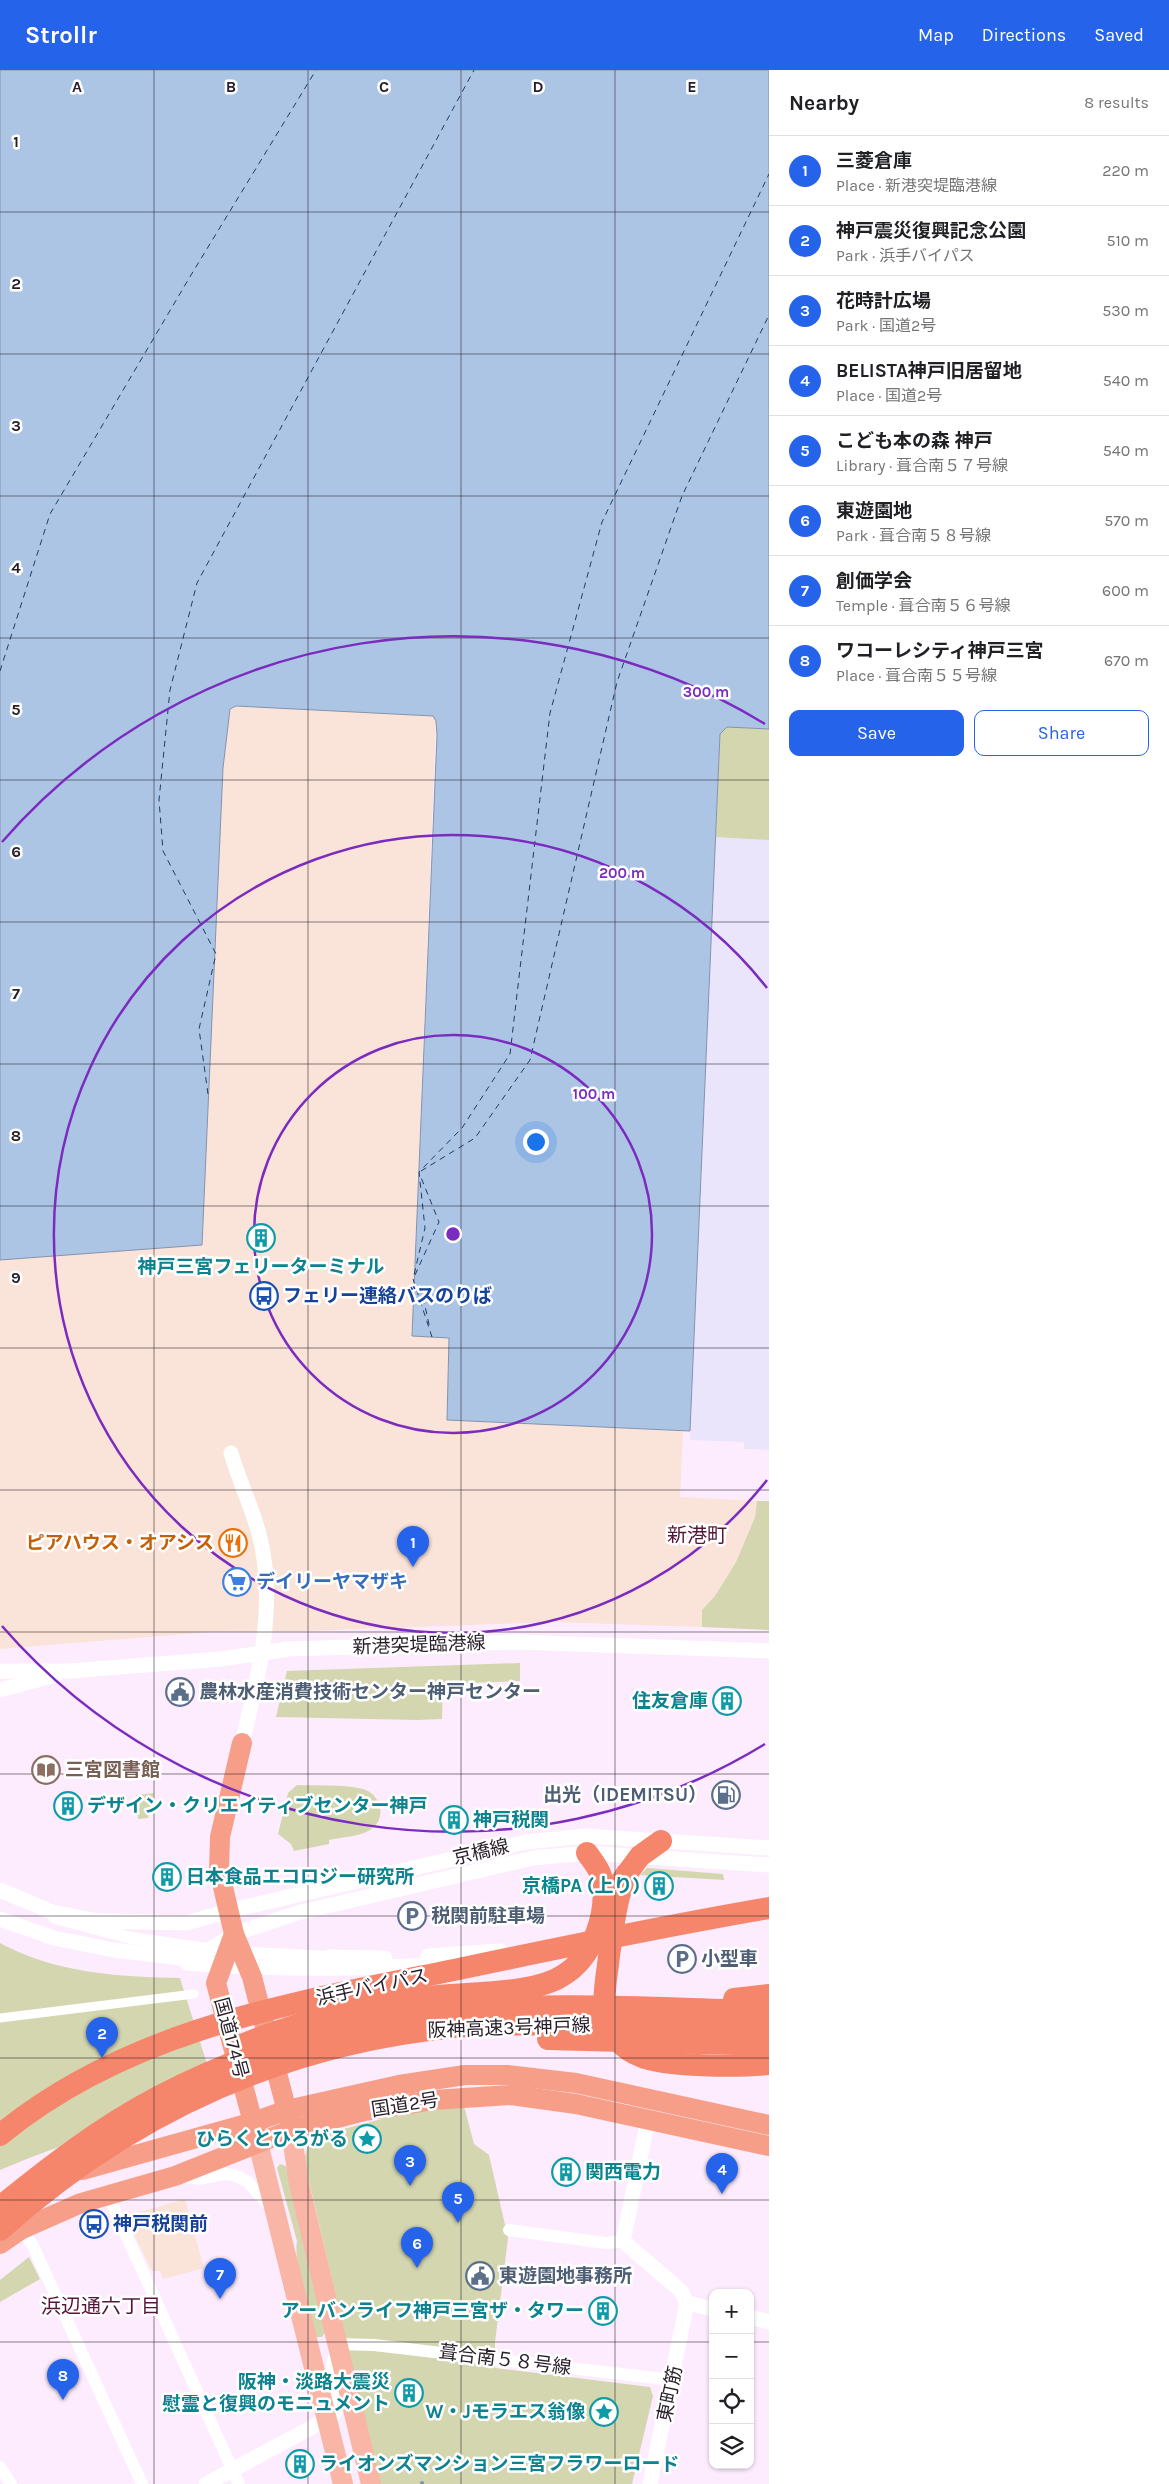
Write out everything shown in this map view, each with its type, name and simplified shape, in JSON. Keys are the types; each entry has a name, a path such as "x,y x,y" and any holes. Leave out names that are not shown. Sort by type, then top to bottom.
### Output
{"highway":[{"name":"国道174号","path":"242,1743 219,1845 220,1870 234,1934 252,1977 288,2110 291,2130"},
{"path":"661,1840 640,1856 610,1899 604,1990 610,2029 623,2046 640,2056 652,2060 742,2056 769,2046"},
{"path":"587,1853 601,1875 610,1899"},
{"path":"158,2097 199,2068 232,2049 267,2034 310,2020 382,2004 469,1992 525,1988 545,1984 561,1977 584,1959 607,1922 626,1874"},
{"path":"601,1875 607,1922"},
{"name":"浜手バイパス","path":"0,2128 60,2087 101,2065 176,2031 234,2012 294,1997 769,1903"},
{"name":"浜手バイパス","path":"0,2135 63,2092 119,2061 178,2037 236,2018 297,2002 504,1959 769,1908"},
{"name":"国道174号","path":"234,1934 216,1983 258,2143"},
{"path":"591,2007 709,2002 769,1995"},
{"name":"阪神高速3号神戸線","path":"0,2207 54,2162 158,2097 202,2076 268,2050 330,2032 382,2021 456,2010 591,2007 769,2011"},
{"name":"阪神高速3号神戸線","path":"0,2230 74,2169 114,2141 166,2112 238,2080 314,2054 400,2034 487,2025 591,2024 769,2028"},
{"path":"314,2054 400,2041 458,2037 742,2056 769,2064"},
{"name":"国道2号","path":"0,2211 52,2181 96,2164 254,2122 288,2110 399,2085 465,2075 507,2075 576,2084 769,2125"},
{"name":"国道2号","path":"0,2244 22,2229 65,2210 108,2195 175,2176 291,2130 393,2105 433,2100 511,2095 576,2104 769,2146"}],"main road":[{"path":"291,2130 299,2184 371,2484"},
{"path":"258,2143 343,2484"},
{"path":"325,2414 326,2398 321,2362 326,2351 338,2348"}],"street":[{"path":"232,1453 262,1546 267,1618 262,1653 242,1743"},
{"name":"新港突堤臨港線","path":"0,1671 70,1671 221,1659 289,1649 532,1641 769,1651"},
{"name":"新港突堤臨港線","path":"0,1690 70,1671"},
{"name":"京橋線","path":"0,1890 52,1912 98,1922 187,1923 228,1911 526,1842 586,1836 769,1848"},
{"name":"京橋線","path":"0,1919 27,1930 83,1945 181,1958 200,1956 234,1934 297,1913 511,1862 550,1855 587,1853 769,1865"},
{"path":"0,1894 56,1919 131,1938 229,1952 330,1957 448,1955 558,1944"},
{"path":"0,1909 42,1931 83,1944 149,1959 178,1962 241,1968 329,1969 504,1959"},
{"path":"0,2018 194,1994"},
{"path":"623,2241 648,2120"},
{"path":"175,2176 200,2179 224,2174 234,2175 247,2181 276,2213"},
{"path":"108,2195 233,2469 238,2484"},
{"path":"22,2229 33,2246 142,2484"},
{"path":"509,2230 606,2243 623,2241 681,2291 688,2303 709,2308"},
{"name":"東町筋","path":"650,2484 688,2303"},
{"path":"754,2319 769,2322"},
{"name":"葺合南５８号線","path":"338,2348 367,2344 673,2380"},
{"path":"206,2484 325,2414"},
{"path":"0,2466 11,2484"}],"shaded area":[{"path":"236,706 433,716 436,721 412,1336 449,1338 447,1420 683,1431 680,1497 757,1501 755,1516 736,1562 715,1596 702,1610 702,1627 553,1622 305,1631 210,1632 0,1649 0,1260 202,1245 223,768 228,711"},
{"path":"769,729 769,1450 744,1449 744,1442 690,1440 720,734"},
{"path":"185,2199 204,2268 163,2279 160,2271 152,2271 125,2216"}],"green space":[{"path":"727,727 769,729 769,840 716,837 720,734"},
{"path":"757,1501 769,1501 769,1630 702,1627 702,1610 715,1596 736,1562 755,1517"},
{"path":"520,1663 520,1681 443,1684 442,1719 276,1717 287,1671"},
{"path":"297,1785 356,1787 363,1789 378,1801 380,1807 379,1820 376,1825 366,1832 329,1840 329,1844 294,1851 291,1844 278,1834 288,1793"},
{"path":"154,1793 148,1818 138,1819 136,1795"},
{"path":"647,1868 723,1874 724,1880 640,1875"},
{"path":"0,1943 42,1961 65,1967 111,1974 180,1978 217,2096 80,2139 0,2170"},
{"path":"464,2106 474,2144 489,2155 508,2238 495,2342 495,2368 650,2387 653,2396 632,2484 380,2484 304,2160 308,2145 317,2136 397,2115"},
{"path":"280,2164 286,2166 326,2331 322,2337 315,2337 302,2289 297,2262 297,2241 277,2168"},
{"path":"29,2257 40,2279 0,2302 0,2280"}],"water":[{"path":"0,70 769,70 769,729 727,727 720,734 690,1431 447,1420 449,1338 412,1336 437,735 436,721 433,716 236,706 230,709 223,768 202,1245 0,1260"}],"ferry route":[{"path":"0,671 50,514 191,275 316,70"},
{"path":"208,1094 199,1029 216,954 163,851 159,800 170,690 197,583 474,70"},
{"path":"432,1337 413,1279 425,1228 419,1172 462,1128 510,1054 550,713 602,522 769,174"},
{"path":"421,1171 475,1138 530,1060 617,682 682,496 769,315"},
{"path":"415,1275 439,1222 420,1175"},
{"path":"417,1288 425,1306 430,1329"}],"place":[{"name":"神戸三宮フェリーターミナル","path":"261,1238"},
{"name":"フェリー連絡バスのりば","path":"264,1296"},
{"name":"ピアハウス・オアシス","path":"233,1543"},
{"name":"三菱倉庫","path":"413,1567"},
{"name":"デイリーヤマザキ","path":"237,1582"},
{"name":"農林水産消費技術センター神戸センター","path":"180,1692"},
{"name":"住友倉庫","path":"727,1701"},
{"name":"三宮図書館","path":"46,1770"},
{"name":"出光（IDEMITSU）","path":"726,1795"},
{"name":"デザイン・クリエイティブセンター神戸","path":"68,1806"},
{"name":"神戸税関","path":"454,1820"},
{"name":"日本食品エコロジー研究所","path":"167,1877"},
{"name":"京橋PA (上り)","path":"659,1886"},
{"name":"税関前駐車場","path":"412,1916"},
{"name":"小型車","path":"682,1959"},
{"name":"神戸震災復興記念公園","path":"102,2058"},
{"name":"ひらくとひろがる","path":"367,2139"},
{"name":"関西電力","path":"566,2172"},
{"name":"花時計広場","path":"410,2186"},
{"name":"BELISTA神戸旧居留地","path":"722,2194"},
{"name":"こども本の森 神戸","path":"458,2223"},
{"name":"神戸税関前","path":"94,2224"},
{"name":"東遊園地","path":"417,2268"},
{"name":"東遊園地事務所","path":"480,2276"},
{"name":"創価学会","path":"220,2299"},
{"name":"アーバンライフ神戸三宮ザ・タワー","path":"603,2311"},
{"name":"阪神・淡路大震災 慰霊と復興のモニュメント","path":"409,2393"},
{"name":"ワコーレシティ神戸三宮","path":"63,2400"},
{"name":"W・Jモラエス翁像","path":"604,2412"},
{"name":"ライオンズマンション三宮フラワーロード","path":"300,2464"}],"district":[{"name":"新港町","path":"697,1535"},
{"name":"浜辺通六丁目","path":"101,2306"}]}
